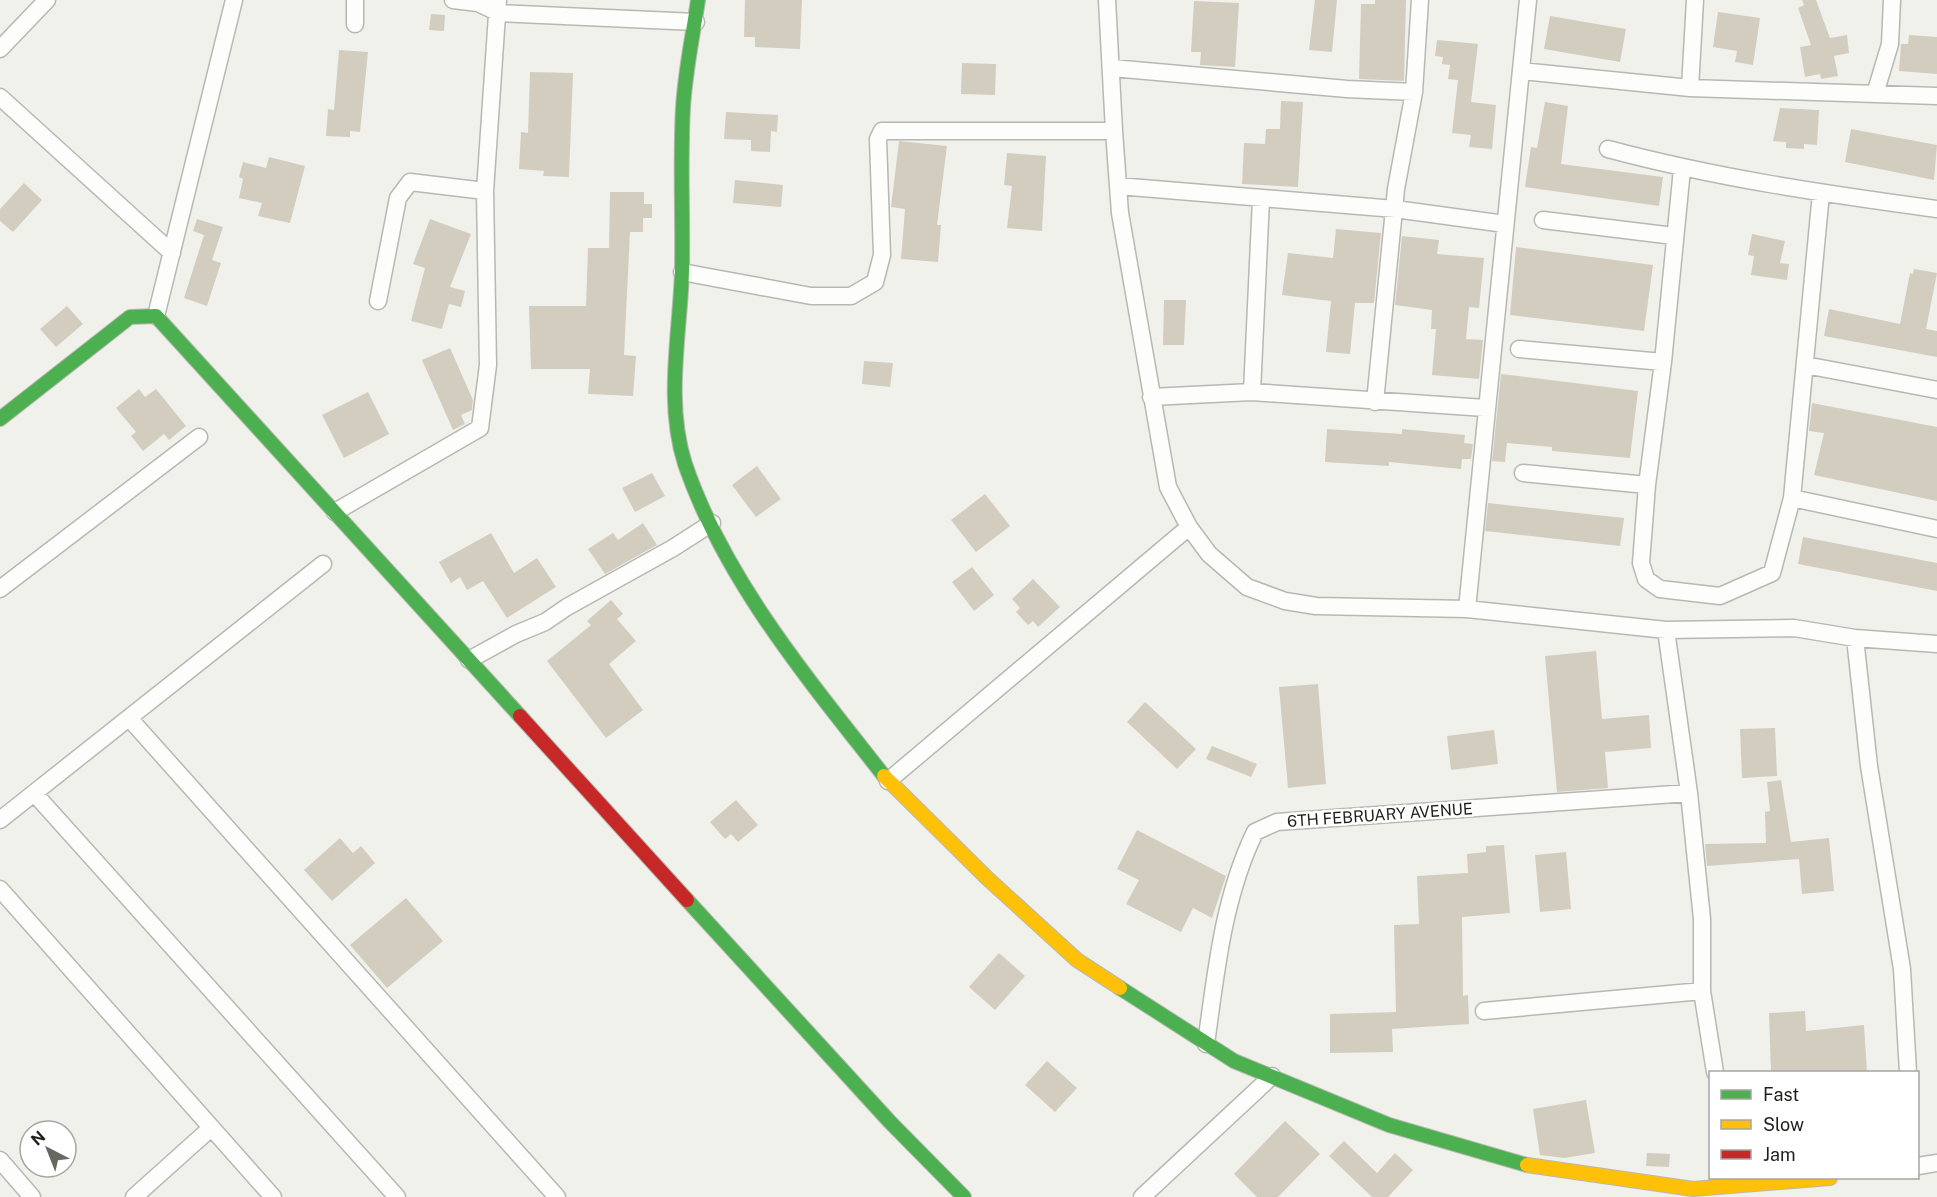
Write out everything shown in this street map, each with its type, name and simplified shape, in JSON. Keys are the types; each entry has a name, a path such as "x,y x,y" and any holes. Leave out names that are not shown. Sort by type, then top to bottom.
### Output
{"street":[{"path":"0,49 47,0"},
{"path":"156,316 234,0"},
{"path":"355,0 355,24"},
{"path":"453,0 499,7 696,22"},
{"path":"698,0 683,106 682,272 674,401 685,463 720,543 795,663 888,781 987,878 1077,960 1234,1060 1389,1125 1476,1152 1625,1189 1694,1189 1731,1182 1805,1179"},
{"path":"1107,0 1120,213 1168,487 1189,527 1209,554 1247,587 1285,601 1316,606 1467,609 1666,630 1794,628 1855,638 1937,644"},
{"path":"1374,402 1395,209 1414,92 1420,0"},
{"path":"1467,609 1485,408 1528,0"},
{"path":"1690,88 1695,0"},
{"path":"1875,94 1890,44 1892,0"},
{"path":"335,512 480,428 488,365 485,191 499,7"},
{"path":"1112,68 1347,89 1414,92"},
{"path":"1522,71 1690,88 1937,96"},
{"path":"0,97 172,253"},
{"path":"682,272 811,296 851,296 875,282 882,255 878,139 882,131 1114,131"},
{"path":"1608,149 1682,168 1821,194 1937,209"},
{"path":"1682,168 1663,362 1647,485 1641,563 1646,579 1660,589 1720,596 1772,573 1792,498 1821,194"},
{"path":"378,301 398,198 410,183 485,191"},
{"path":"1118,186 1395,209 1505,224"},
{"path":"1252,392 1261,199"},
{"path":"1543,220 1674,236"},
{"path":"0,419 130,317 156,316 890,1122 964,1197"},
{"path":"1519,349 1663,362"},
{"path":"1805,365 1937,390"},
{"path":"1151,397 1252,392 1485,408"},
{"path":"0,589 199,437"},
{"path":"1523,473 1647,485"},
{"path":"1792,498 1937,529"},
{"path":"469,660 516,634 545,622 567,607 673,549 712,523"},
{"path":"888,781 1189,527"},
{"path":"0,820 323,564"},
{"path":"1666,630 1689,793 1702,919 1702,991 1714,1071"},
{"path":"1855,638 1869,766 1902,969 1908,1071"},
{"path":"129,718 557,1197"},
{"name":"6TH FEBRUARY AVENUE","path":"1206,1044 1220,940 1245,853 1255,832 1277,822 1689,793"},
{"path":"34,794 397,1197"},
{"path":"0,889 273,1197"},
{"path":"1484,1011 1702,991"},
{"path":"1142,1197 1272,1076"},
{"path":"134,1197 211,1128"},
{"path":"0,1160 32,1197"},
{"path":"1919,1166 1937,1163"}],"building":[{"path":"745,0 802,0 800,49 755,47 755,37 744,37"},
{"path":"1315,0 1337,0 1332,52 1309,50"},
{"path":"1375,0 1406,0 1404,81 1359,79 1361,4 1375,4"},
{"path":"1802,0 1816,0 1830,38 1847,35 1849,53 1834,56 1838,76 1821,79 1820,74 1805,77 1800,47 1811,45 1798,8 1804,5"},
{"path":"1194,1 1239,3 1235,67 1200,65 1201,52 1191,52"},
{"path":"1718,12 1760,18 1753,65 1735,62 1737,51 1713,47"},
{"path":"431,14 445,15 444,31 429,30"},
{"path":"1550,16 1626,29 1620,62 1544,49"},
{"path":"1909,35 1937,37 1937,74 1899,71 1901,44 1908,44"},
{"path":"1437,40 1478,44 1471,102 1496,105 1492,149 1469,147 1471,135 1452,133 1458,80 1448,79 1450,65 1442,64 1443,57 1435,56"},
{"path":"339,50 368,52 360,132 350,131 350,137 326,136 328,109 334,110"},
{"path":"962,63 996,64 995,95 961,94"},
{"path":"530,72 573,73 569,177 543,176 544,171 519,169 521,132 528,133"},
{"path":"1281,101 1303,102 1298,187 1242,184 1244,143 1265,144 1266,129 1280,129"},
{"path":"1545,102 1568,106 1561,164 1663,177 1659,206 1525,187 1531,147 1537,148"},
{"path":"1780,108 1819,110 1817,145 1804,144 1804,149 1786,148 1786,142 1773,141"},
{"path":"726,112 778,115 777,132 771,131 770,152 751,151 751,140 724,139"},
{"path":"1851,129 1937,145 1934,180 1845,162"},
{"path":"899,141 947,146 937,225 941,225 938,262 901,259 905,209 891,207"},
{"path":"1007,153 1046,156 1042,231 1007,228 1012,186 1004,185"},
{"path":"269,157 305,166 290,223 258,216 262,203 239,198 243,179 239,177 243,162 266,168"},
{"path":"735,180 783,185 781,207 733,203"},
{"path":"24,183 42,200 13,232 0,221 0,209"},
{"path":"610,192 644,192 644,204 652,204 652,218 643,218 643,232 630,232 624,355 636,356 633,396 588,394 590,369 531,369 529,306 586,306 588,248 609,248"},
{"path":"197,219 223,227 212,260 221,263 207,306 184,298 204,235 193,231"},
{"path":"430,219 471,234 450,287 465,291 461,307 449,304 442,329 411,321 425,268 413,264"},
{"path":"1336,229 1381,233 1374,303 1355,303 1350,354 1326,352 1331,301 1282,295 1288,253 1333,258"},
{"path":"1752,234 1785,241 1780,263 1789,264 1787,280 1751,275 1754,256 1748,255"},
{"path":"1402,236 1439,240 1437,254 1484,258 1479,308 1469,307 1466,339 1483,340 1479,379 1432,375 1436,329 1431,329 1432,310 1395,305"},
{"path":"1516,247 1653,265 1644,331 1510,315"},
{"path":"1914,269 1937,273 1926,329 1937,331 1937,357 1824,336 1829,309 1900,324 1910,273 1913,274"},
{"path":"1164,300 1186,300 1184,345 1163,345"},
{"path":"67,306 83,324 56,347 40,329"},
{"path":"450,348 473,400 472,410 461,415 465,424 453,430 422,360"},
{"path":"864,361 893,363 890,387 862,384"},
{"path":"1501,374 1638,391 1630,458 1552,451 1552,447 1507,443 1505,462 1492,461"},
{"path":"139,389 145,397 156,389 186,426 169,440 164,434 143,451 131,436 136,432 116,408"},
{"path":"368,392 389,434 344,458 322,415"},
{"path":"1812,403 1937,427 1937,501 1814,475 1824,433 1809,431"},
{"path":"1327,429 1402,434 1402,429 1465,435 1464,443 1473,444 1471,459 1462,459 1461,469 1389,462 1389,466 1325,462"},
{"path":"757,466 781,499 756,517 732,485"},
{"path":"652,473 665,496 635,512 622,488"},
{"path":"985,494 1010,526 976,552 951,520"},
{"path":"1488,503 1624,518 1620,546 1485,531"},
{"path":"643,523 657,545 605,574 588,549 613,533 618,540"},
{"path":"491,533 514,573 537,558 556,587 507,618 483,581 467,590 460,577 451,583 439,562"},
{"path":"1803,537 1937,563 1937,591 1798,564"},
{"path":"972,567 994,595 974,611 952,582"},
{"path":"1033,579 1060,607 1038,627 1033,621 1028,625 1016,612 1020,608 1012,599"},
{"path":"611,600 623,614 617,619 636,641 609,664 643,710 606,738 547,661 591,625 587,621"},
{"path":"1596,651 1602,719 1649,715 1651,748 1605,752 1608,788 1557,792 1545,656"},
{"path":"1318,684 1326,784 1288,788 1279,687"},
{"path":"1145,702 1196,749 1177,769 1127,722"},
{"path":"1775,728 1777,776 1742,778 1740,729"},
{"path":"1494,730 1498,764 1451,770 1447,736"},
{"path":"1212,746 1257,764 1251,777 1206,759"},
{"path":"1781,780 1791,842 1829,838 1834,891 1802,894 1799,859 1707,866 1705,844 1766,843 1765,812 1770,811 1767,782"},
{"path":"736,800 758,825 738,842 731,834 725,839 710,822"},
{"path":"1137,830 1226,876 1212,918 1193,908 1181,932 1126,904 1139,880 1117,869"},
{"path":"340,838 353,853 361,846 375,863 332,901 304,870"},
{"path":"1504,845 1510,913 1462,917 1463,996 1468,995 1469,1024 1392,1029 1393,1052 1330,1053 1330,1014 1396,1012 1394,925 1419,924 1417,876 1468,873 1467,854 1486,852 1486,846"},
{"path":"1566,852 1571,909 1540,912 1535,855"},
{"path":"406,898 443,941 387,988 350,945"},
{"path":"999,953 1025,976 995,1010 969,987"},
{"path":"1805,1011 1806,1031 1864,1025 1867,1071 1771,1071 1769,1013"},
{"path":"1047,1061 1077,1088 1055,1112 1025,1085"},
{"path":"1586,1100 1595,1153 1564,1158 1540,1155 1533,1109"},
{"path":"1285,1121 1320,1154 1278,1197 1257,1197 1234,1174"},
{"path":"1344,1141 1377,1173 1395,1153 1413,1170 1388,1197 1372,1197 1329,1156"},
{"path":"1647,1153 1670,1154 1669,1167 1646,1166"}],"traffic: fast":[{"path":"698,0 683,108 682,271 675,368 679,440 685,464 702,507 722,549 746,589 799,666 884,776"},
{"path":"0,419 130,317 156,316 520,716"},
{"path":"687,900 890,1122 964,1197"},
{"path":"1120,988 1234,1061 1389,1125 1527,1165"}],"traffic: slow":[{"path":"884,776 987,878 1077,960 1120,988"},
{"path":"1527,1165 1693,1189 1818,1179"}],"traffic: jam":[{"path":"520,716 687,900"}]}
